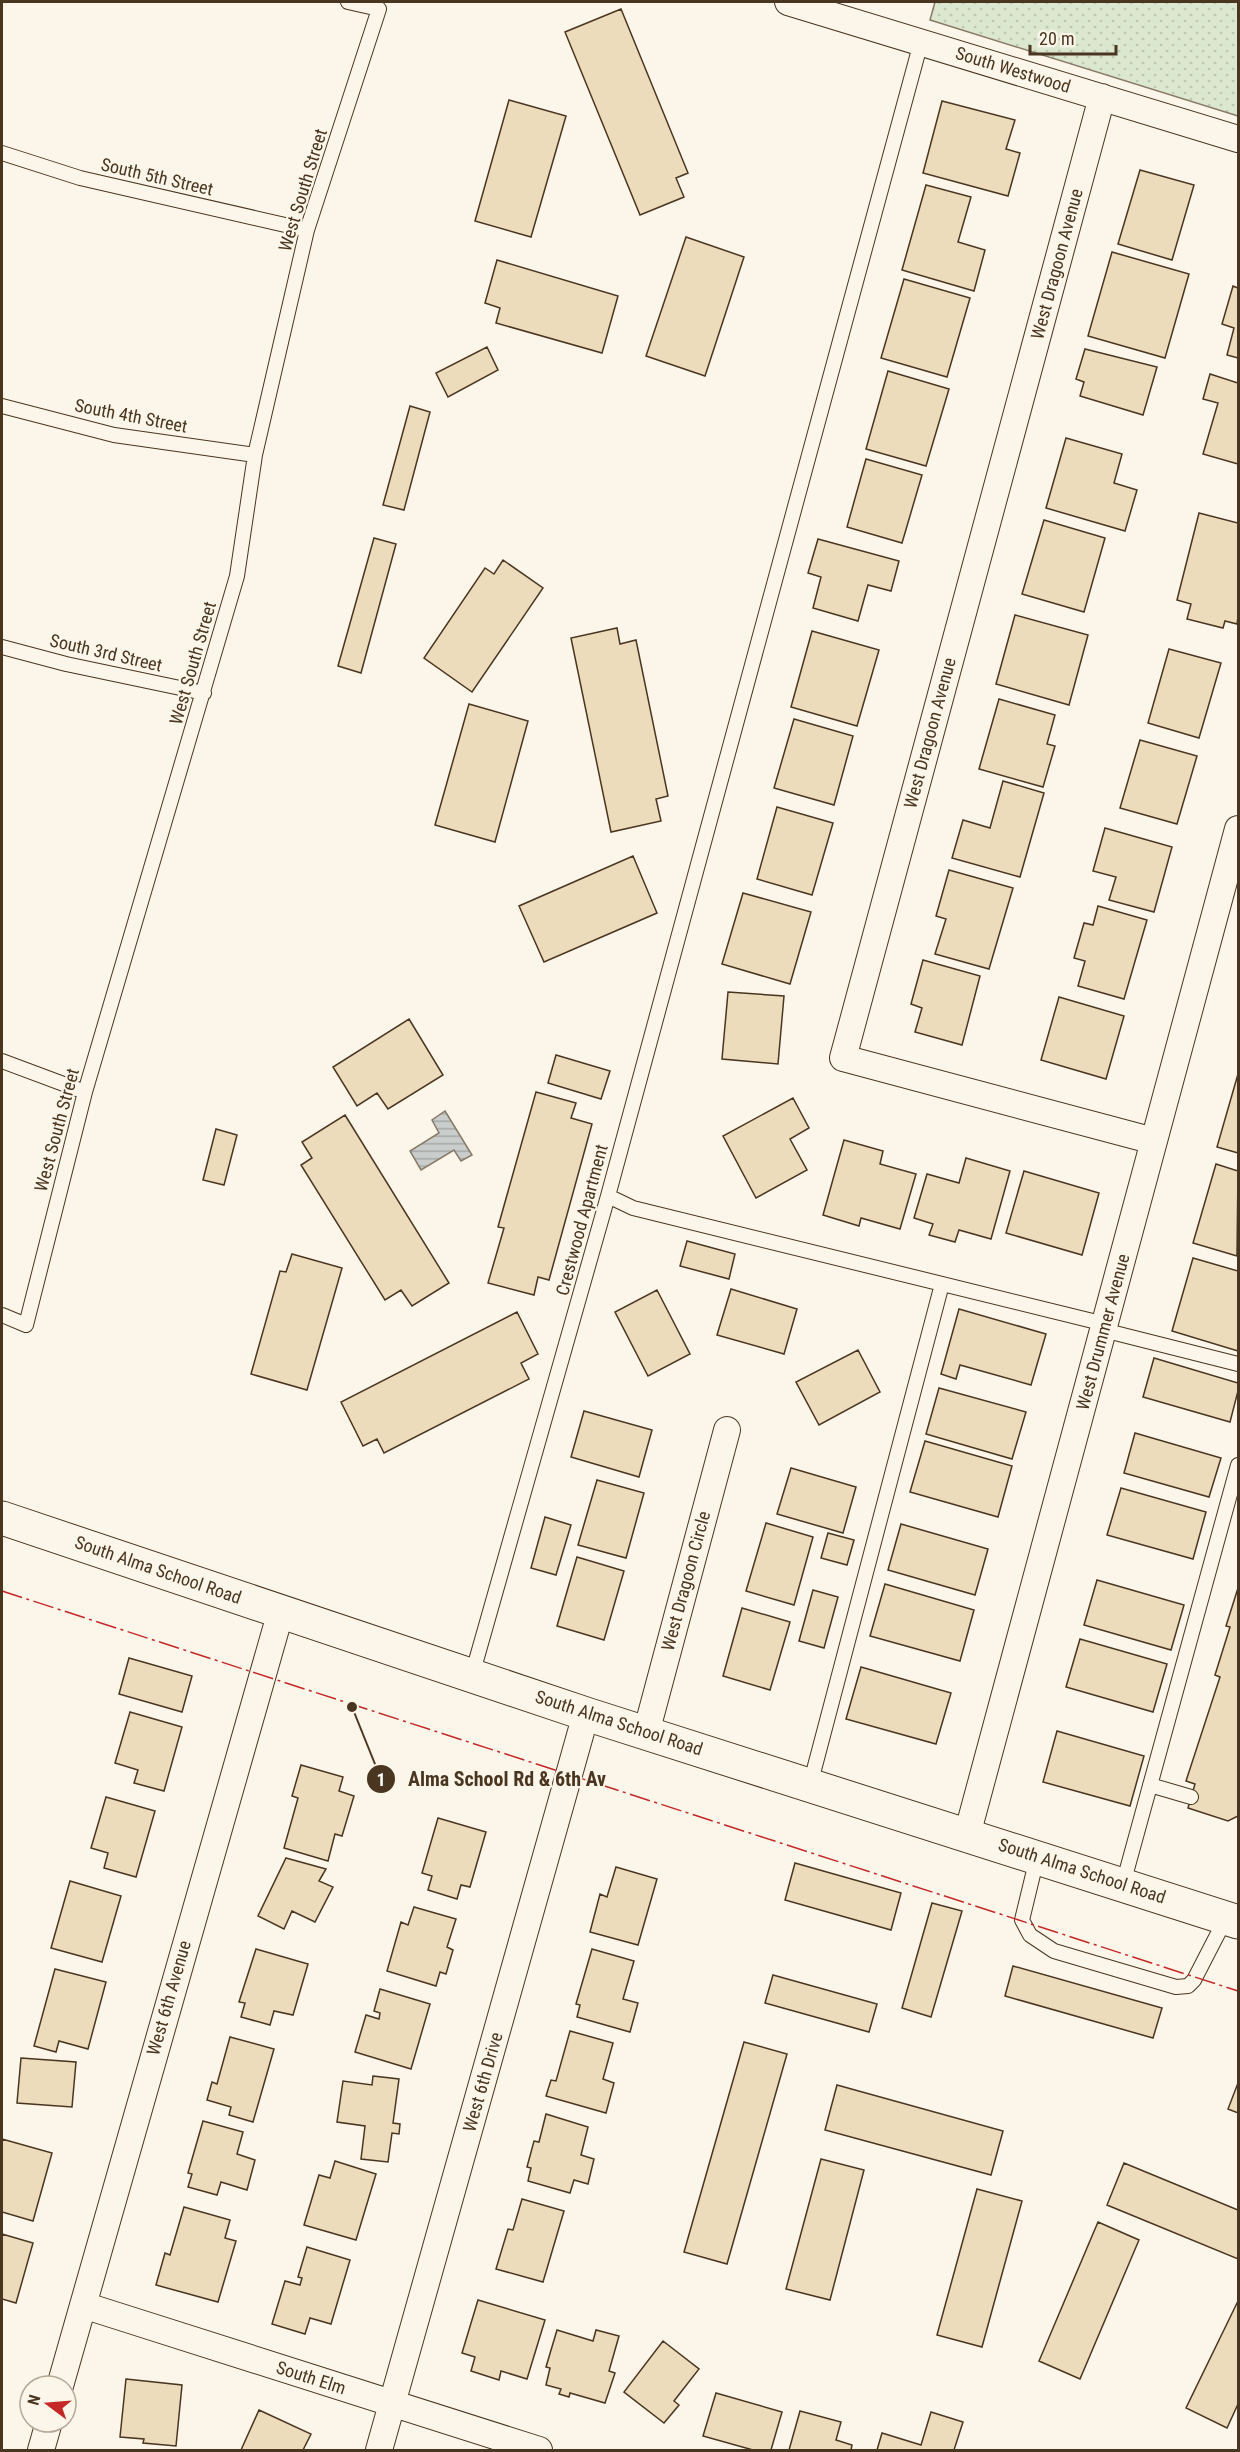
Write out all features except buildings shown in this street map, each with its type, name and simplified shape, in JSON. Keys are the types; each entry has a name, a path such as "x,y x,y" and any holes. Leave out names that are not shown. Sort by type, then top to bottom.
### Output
{"main road":[{"name":"South Alma School Road","path":"2,1518 586,1714 1232,1920"}],"street":[{"name":"South Westwood","path":"788,2 1239,139"},
{"name":"West Dragoon Avenue","path":"1102,97 843,1058 1154,1141"},
{"name":"West Drummer Avenue","path":"967,1835 1239,829"},
{"name":"West Dragoon Circle","path":"646,1733 727,1430"},
{"name":"West 6th Avenue","path":"63,2374 281,1611"},
{"name":"West 6th Drive","path":"379,2451 586,1714"},
{"name":"South Elm","path":"83,2305 539,2451"},
{"path":"41,2451 46,2434"}],"lane":[{"name":"West South Street","path":"2,1314 26,1325 85,1092 237,576 255,455 307,230 379,9 348,2"},
{"name":"Crestwood Apartment","path":"472,1675 608,1196 921,42"},
{"name":"South 5th Street","path":"2,153 80,178 307,230"},
{"name":"South 4th Street","path":"2,406 114,435 255,455"},
{"name":"South 3rd Street","path":"2,647 66,664 204,693"},
{"path":"2,1061 85,1092"},
{"path":"608,1196 633,1208 942,1284 1239,1364"},
{"path":"810,1785 942,1284"},
{"path":"1123,1884 1239,1465"},
{"path":"1150,1785 1191,1797"},
{"path":"1037,1857 1022,1920 1030,1935 1054,1951 1154,1982 1176,1987 1188,1986 1232,1920"}],"green space":[{"path":"935,2 1238,2 1238,116 930,20"}],"shaded area":[{"path":"445,1111 472,1155 461,1161 454,1150 421,1170 410,1151 439,1133 432,1120"}],"power":[{"path":"2,1591 1238,1991"}],"place":[{"name":"Alma School Rd & 6th Av","path":"352,1707"}]}
